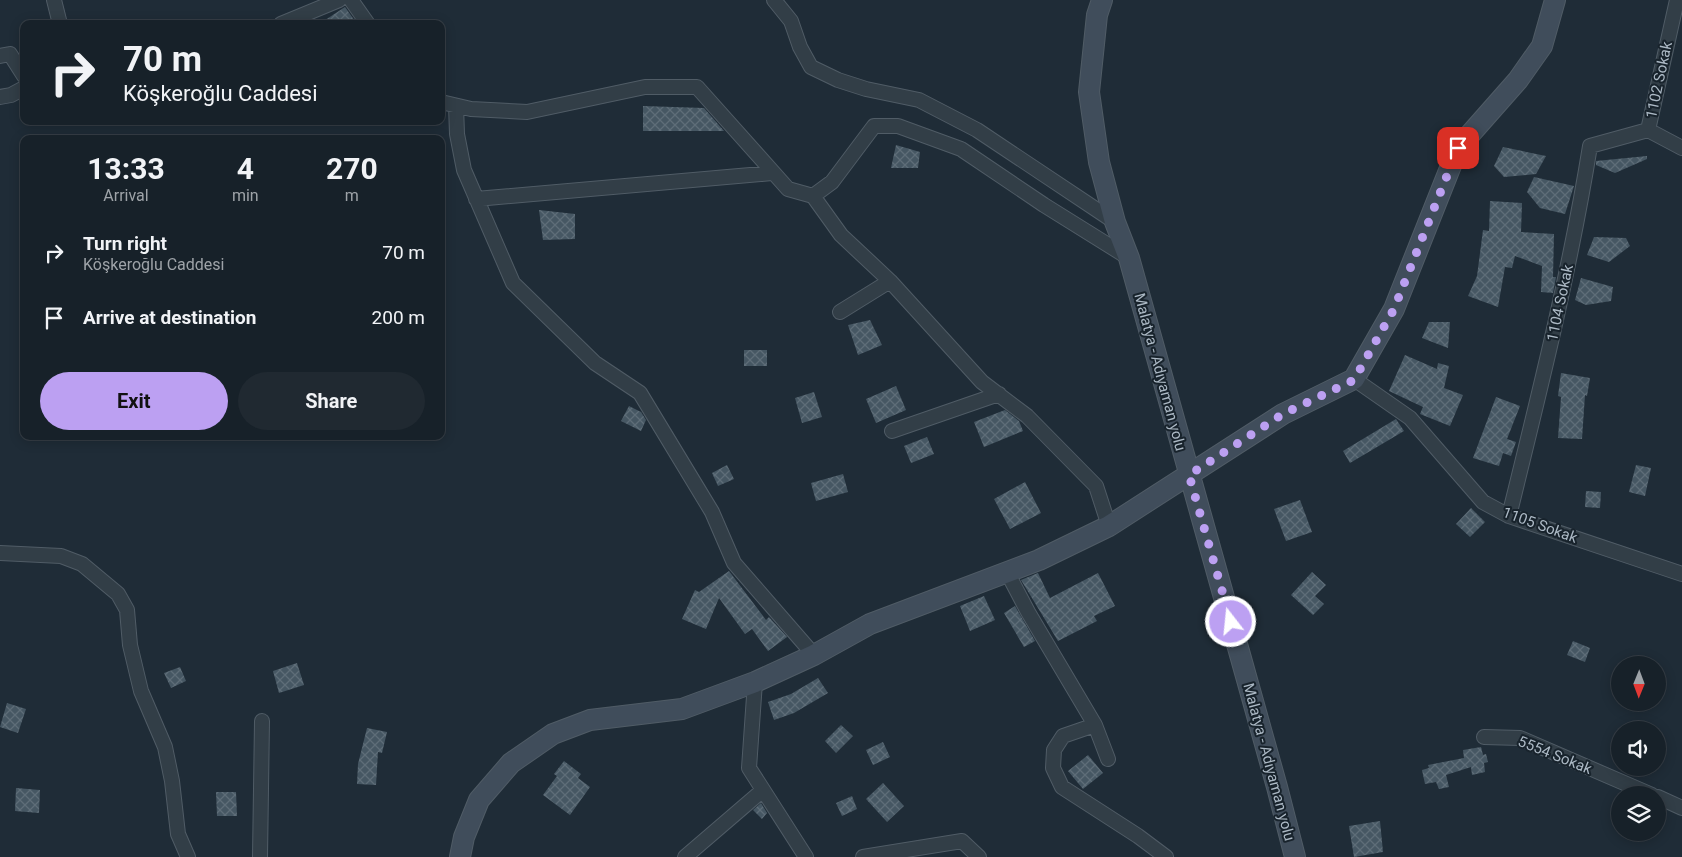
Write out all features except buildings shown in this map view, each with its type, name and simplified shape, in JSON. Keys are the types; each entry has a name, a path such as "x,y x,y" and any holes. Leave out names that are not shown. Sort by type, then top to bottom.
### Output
{"main road":[{"name":"Malatya - Adıyaman yolu","path":"1102,0 1097,15 1089,92 1099,162 1115,222 1129,258 1275,777 1295,857"},
{"path":"460,857 464,837 479,800 511,763 554,734 590,720 682,709 755,682 814,656 870,624 1039,560 1109,526 1283,414 1354,380 1394,309 1458,148 1518,80 1542,46 1555,0"}],"street":[{"path":"54,0 59,20"},
{"path":"291,20 338,0"},
{"path":"351,0 365,20"},
{"path":"774,0 791,20 800,47 811,67 838,80 866,89 919,100 977,130 1115,222"},
{"name":"1102 Sokak","path":"1648,130 1677,0"},
{"path":"0,56 10,54 20,70"},
{"path":"445,103 471,109 527,112 645,87 697,87 772,173 788,189 813,196 841,235 890,281 982,382 1027,416 1096,486 1109,526"},
{"path":"0,97 11,95 20,90"},
{"path":"456,106 456,134 464,170 513,282 595,363 640,393 712,512 734,563 814,656"},
{"path":"813,196 832,182 874,126 898,126 961,149 1044,205 1129,258"},
{"path":"1648,130 1682,148"},
{"name":"1104 Sokak","path":"1509,516 1553,339 1582,199 1590,146 1648,130"},
{"path":"476,199 772,173"},
{"path":"840,312 890,281"},
{"name":"1105 Sokak","path":"1354,380 1410,418 1482,502 1509,516 1682,574"},
{"path":"892,431 998,394"},
{"path":"0,553 61,556 82,564 118,594 128,610 130,645 141,691 165,747 172,781 178,834 188,857"},
{"path":"1007,572 1028,612 1096,725 1108,759"},
{"path":"755,682 749,768 806,857"},
{"path":"260,857 262,721"},
{"path":"1096,725 1063,736 1054,750 1053,768 1062,787 1145,841 1166,857"},
{"name":"5554 Sokak","path":"1484,737 1520,738 1631,786"},
{"path":"685,857 763,790"},
{"path":"1666,801 1682,808"},
{"path":"863,857 962,841 979,857"}],"route":[{"path":"1231,622 1189,475 1283,414 1354,380 1394,309 1458,148"}]}
